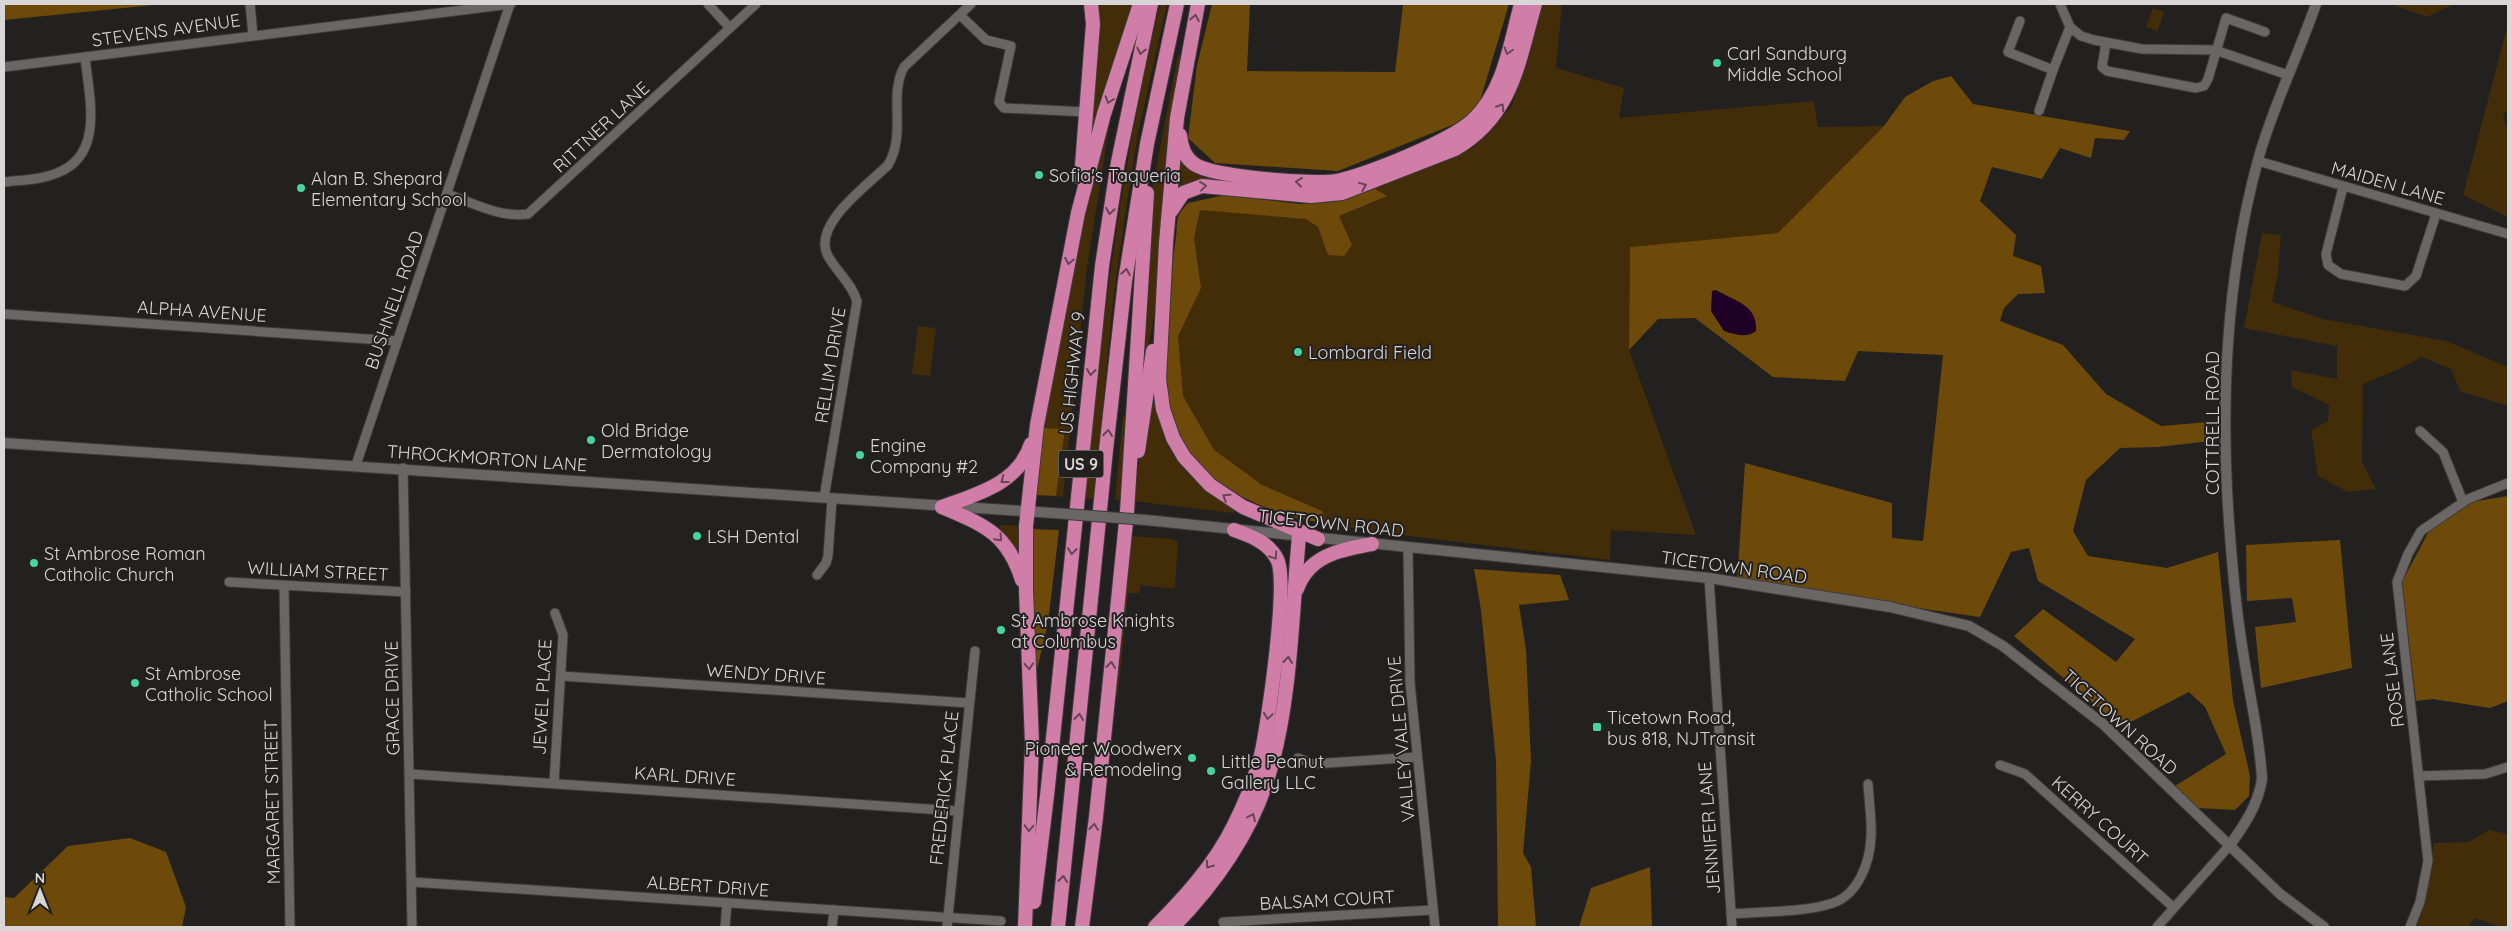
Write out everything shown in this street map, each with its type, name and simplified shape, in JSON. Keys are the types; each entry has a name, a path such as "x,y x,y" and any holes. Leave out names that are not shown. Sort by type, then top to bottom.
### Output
{"highway":[{"path":"1078,213 1093,24 1091,4"},
{"path":"1025,927 1032,743 1026,591 1027,512 1037,425 1078,213 1104,114 1140,4"},
{"name":"US HIGHWAY 9","path":"1031,927 1047,796 1102,266 1118,162 1151,4"},
{"name":"US 9","path":"1058,927 1125,281 1147,144 1176,4"},
{"path":"1198,4 1177,118 1162,298 1160,396 1171,432 1184,457 1203,479 1227,498 1318,539"},
{"path":"1177,118 1182,148 1188,159 1201,168 1312,183 1352,176 1440,141 1472,121 1486,106 1498,85 1521,4"},
{"path":"1169,216 1179,197 1188,190 1198,186 1214,185 1311,196 1335,195 1353,190 1455,149 1470,140 1488,124 1506,98 1535,4"},
{"path":"1082,927 1127,512 1147,194 1147,144"},
{"path":"1127,512 1162,298"},
{"path":"942,507 990,489 1008,478 1026,455 1037,425"},
{"path":"942,507 976,521 999,536 1015,559 1026,591"},
{"path":"1155,927 1196,883 1229,834 1249,792 1266,730 1281,595 1280,569 1276,558 1264,544 1234,530"},
{"path":"1173,927 1208,889 1228,861 1247,827 1264,788 1282,714 1298,536"},
{"path":"1294,596 1303,576 1320,559 1339,551 1372,544"},
{"path":"1087,886 1088,927"}],"street":[{"path":"250,4 253,35"},
{"name":"STEVENS AVENUE","path":"4,67 510,4"},
{"name":"BUSHNELL ROAD","path":"356,465 510,4"},
{"path":"708,4 730,28"},
{"name":"RITTNER LANE","path":"447,194 500,213 515,216 528,214 756,4"},
{"name":"RELLIM DRIVE","path":"817,575 826,563 828,556 828,498 857,301 854,291 828,255 825,246 826,232 832,219 888,166 893,157 899,126 897,99 899,77 904,67 971,4"},
{"path":"2060,4 2070,26 2081,36 2106,43 2142,49 2215,50 2288,75"},
{"name":"COTTRELL ROAD","path":"2230,845 2251,815 2262,779 2243,654 2234,572 2226,444 2226,374 2234,286 2258,161 2288,75 2316,4"},
{"path":"960,15 986,40 1011,46 999,102 1001,106 1004,108 1086,112"},
{"path":"2106,43 2101,62 2102,67 2107,71 2196,88 2204,86 2208,79 2226,18 2266,32"},
{"path":"2020,20 2008,52 2053,70"},
{"path":"2039,111 2070,26"},
{"path":"4,182 58,173 69,167 80,157 87,144 91,124 85,57"},
{"name":"MAIDEN LANE","path":"2258,161 2508,234"},
{"path":"2343,187 2326,254 2328,265 2341,274 2405,286 2416,276 2436,214"},
{"name":"ALPHA AVENUE","path":"4,314 397,341"},
{"path":"2420,431 2443,452 2463,502"},
{"name":"THROCKMORTON LANE","path":"4,443 403,468 1027,512"},
{"name":"GRACE DRIVE","path":"403,468 412,927"},
{"name":"ROSE LANE","path":"2410,927 2420,902 2428,861 2397,582 2408,554 2421,531 2463,502 2508,483"},
{"name":"TICETOWN ROAD","path":"1027,512 1146,520 1709,578 1898,609 1970,626 2003,646 2089,712 2280,894 2324,927"},
{"name":"VALLEY VALE DRIVE","path":"1408,548 1410,683 1435,927"},
{"name":"JENNIFER LANE","path":"1709,578 1732,927"},
{"name":"WILLIAM STREET","path":"229,582 406,592"},
{"name":"MARGARET STREET","path":"284,586 290,927"},
{"name":"JEWEL PLACE","path":"554,784 563,635 555,613"},
{"name":"FREDERICK PLACE","path":"947,923 957,811 975,651"},
{"name":"WENDY DRIVE","path":"561,676 969,703"},
{"path":"1298,758 1313,764 1418,756"},
{"name":"KERRY COURT","path":"2000,765 2025,774 2173,907"},
{"path":"2419,776 2485,774 2508,767"},
{"name":"KARL DRIVE","path":"410,774 957,811"},
{"path":"1731,914 1807,908 1835,902 1856,886 1867,863 1871,837 1868,784"},
{"path":"2157,927 2230,845"},
{"name":"ALBERT DRIVE","path":"412,882 834,910 947,923 1002,921"},
{"path":"725,927 728,903"},
{"path":"832,927 834,910"},
{"name":"BALSAM COURT","path":"1223,922 1433,910"}],"shaded area":[{"path":"4,4 164,4 4,20"},
{"path":"1096,4 1135,4 1090,144"},
{"path":"1160,4 1167,4 1138,133 1113,300 1094,499 1084,498 1103,330 1117,230 1136,117"},
{"path":"1212,4 1250,4 1247,71 1395,72 1403,5 1509,4 1480,101 1467,119 1338,171 1215,163 1188,138 1197,65"},
{"path":"1541,4 1562,4 1556,68 1624,88 1619,118 1814,101 1818,127 1884,126 1778,233 1630,247 1629,350 1696,535 1611,530 1610,560 1383,533 1293,518 1254,503 1169,411 1188,203 1336,204 1474,147 1512,106"},
{"path":"2391,4 2454,4 2427,17"},
{"path":"2153,8 2164,12 2158,31 2146,27"},
{"path":"2508,24 2508,109 2503,115 2508,131 2508,217 2463,195"},
{"path":"1178,55 1181,56 1165,169 1155,305 1152,329 1141,375 1146,243 1155,174"},
{"path":"1951,76 1973,104 2130,131 2124,140 2095,138 2091,158 2060,148 2042,179 1992,167 1980,201 2016,235 2013,256 2041,266 2045,293 2018,294 2004,308 2000,321 2063,345 2106,394 2161,426 2208,422 2211,441 2158,447 2120,448 2086,480 2073,531 2088,556 2167,568 2218,552 2233,701 2250,776 2249,796 2235,810 2198,808 2175,786 2226,754 2205,707 2189,692 2121,727 2014,636 2043,609 2116,662 2135,639 2038,581 2029,548 2011,552 1980,617 1737,582 1745,463 1892,503 1892,538 1923,541 1943,355 1858,351 1845,381 1773,377 1695,318 1658,319 1629,350 1630,247 1778,233 1884,126 1905,97 1933,81"},
{"path":"1108,120 1110,121 1087,267 1063,497 1056,496 1065,430 1043,428 1091,181"},
{"path":"1179,157 1221,177 1221,180 1204,179 1179,187 1177,185"},
{"path":"1375,189 1387,196 1339,216 1352,245 1344,256 1328,255 1318,227 1306,219 1200,210 1194,238 1201,288 1178,336 1183,396 1214,450 1262,485 1322,511 1326,524 1277,511 1253,502 1230,490 1209,475 1192,457 1178,436 1169,411 1165,384 1166,343 1177,220 1188,203 1225,195 1300,204 1334,202"},
{"path":"2262,233 2281,235 2278,273 2272,302 2323,319 2446,341 2508,367 2508,406 2460,391 2451,369 2422,357 2363,384 2362,462 2376,489 2348,492 2318,476 2311,430 2328,421 2329,405 2292,387 2291,370 2337,379 2337,346 2244,328"},
{"path":"1716,290 1738,301 1749,310 1756,322 1756,331 1744,335 1724,331 1711,311 1712,291"},
{"path":"918,326 936,328 930,376 912,374"},
{"path":"1151,382 1163,435 1172,453 1186,472 1195,480 1235,508 1233,513 1133,501"},
{"path":"1123,416 1128,416 1122,500 1115,500"},
{"path":"1043,428 1065,429 1056,496 1035,495"},
{"path":"2508,496 2508,701 2490,708 2433,699 2416,701 2402,582 2429,531 2471,502"},
{"path":"1002,525 1015,525 1021,529 1022,566 1016,550 999,528"},
{"path":"1032,529 1059,530 1048,623 1036,674"},
{"path":"1130,536 1173,539 1178,542 1175,587 1173,589 1141,585 1139,593 1128,593 1118,695 1114,695"},
{"path":"2340,540 2352,668 2261,688 2255,627 2296,622 2292,598 2247,601 2246,545"},
{"path":"1474,569 1560,575 1569,600 1519,605 1526,650 1531,761 1523,853 1531,867 1536,927 1498,927 1496,761 1481,610"},
{"path":"2489,830 2508,834 2508,927 2501,927 2475,918 2468,927 2416,927 2424,899 2434,843 2469,842"},
{"path":"130,838 166,852 186,907 182,927 4,927 4,897 14,898 68,846"},
{"path":"1650,867 1652,927 1579,927 1591,888"}],"place":[{"name":"Carl Sandburg Middle School","path":"1717,63"},
{"name":"Sofia's Taqueria","path":"1039,175"},
{"name":"Alan B. Shepard Elementary School","path":"301,188"},
{"name":"Lombardi Field","path":"1298,352"},
{"name":"Old Bridge Dermatology","path":"591,440"},
{"name":"Engine Company #2","path":"860,455"},
{"name":"LSH Dental","path":"697,536"},
{"name":"St Ambrose Roman Catholic Church","path":"34,563"},
{"name":"St Ambrose Knights at Columbus","path":"1001,630"},
{"name":"St Ambrose Catholic School","path":"135,683"},
{"name":"Ticetown Road, bus 818, NJTransit","path":"1597,727"},
{"name":"Pioneer Woodwerx & Remodeling","path":"1192,758"},
{"name":"Little Peanut Gallery LLC","path":"1211,771"}]}
